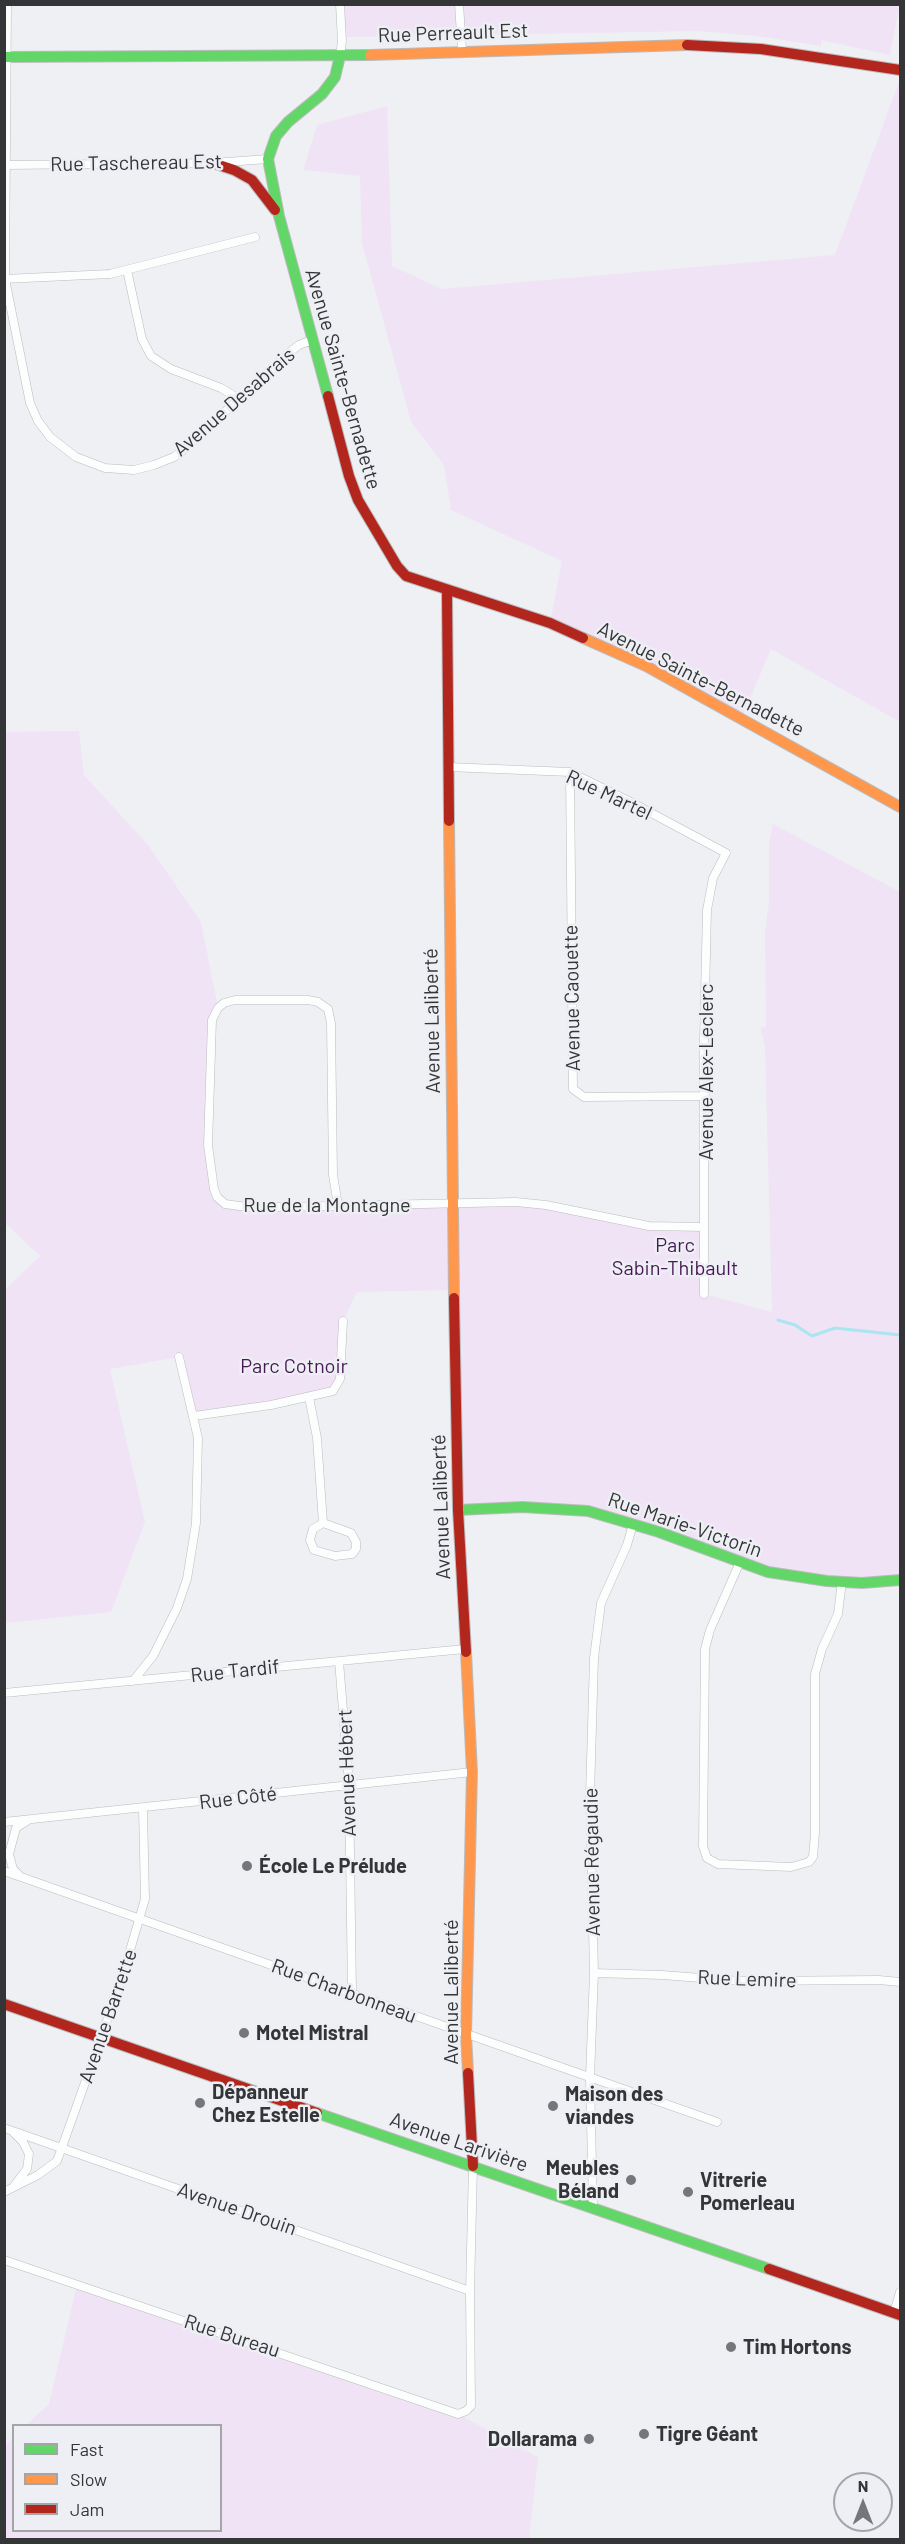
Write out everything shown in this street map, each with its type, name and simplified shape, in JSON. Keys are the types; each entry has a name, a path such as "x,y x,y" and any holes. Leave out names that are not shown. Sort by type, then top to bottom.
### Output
{"street":[{"name":"Avenue Desabrais","path":"7,4 5,279 27,393 33,412 58,445 86,462 105,468 124,470 144,468 164,462 188,446 291,351 312,340"},
{"path":"268,159 270,149 282,129 322,94 335,77 342,41 340,4"},
{"path":"459,4 462,50"},
{"name":"Rue Perreault Est","path":"6,57 340,56 462,50 697,45 761,49 900,70"},
{"name":"Rue Taschereau Est","path":"5,165 213,163 268,159"},
{"name":"Avenue Sainte-Bernadette","path":"268,159 279,216 358,500 383,545 406,576 447,592 550,623 646,666 900,807"},
{"path":"213,163 234,170 252,180 279,216"},
{"path":"5,279 92,276 127,270 255,237"},
{"path":"127,270 142,339 151,356 171,369 221,388 239,399"},
{"name":"Avenue Laliberté","path":"447,592 452,1204 458,1510 472,1772 466,2035 474,2166 470,2291 471,2406 458,2414"},
{"name":"Rue Martel","path":"448,767 570,772 726,853"},
{"name":"Avenue Caouette","path":"570,772 573,1089 584,1097 705,1096"},
{"name":"Avenue Alex-Leclerc","path":"704,1294 708,901 713,878 726,853"},
{"name":"Rue de la Montagne","path":"338,1205 333,1174 331,1023 328,1009 318,1002 308,1000 235,1000 224,1003 218,1008 212,1020 208,1145 210,1175 217,1197 225,1204 247,1207 531,1203 649,1226 704,1227"},
{"path":"194,1416 271,1405 333,1391 340,1379 343,1321"},
{"path":"133,1681 153,1656 169,1626 188,1579 196,1523 198,1438 179,1357"},
{"path":"309,1397 317,1438 323,1523"},
{"name":"Rue Marie-Victorin","path":"458,1510 496,1507 562,1508 588,1511 633,1524 768,1572 827,1581 900,1580"},
{"path":"323,1523 351,1533 356,1542 356,1549 352,1554 335,1556 314,1550 310,1540 313,1529 323,1523"},
{"name":"Avenue Régaudie","path":"593,2207 590,2077 594,1973 590,1795 594,1658 601,1603 627,1545 633,1524"},
{"path":"740,1562 710,1630 705,1649 703,1846 707,1858 718,1864 791,1867 809,1862 813,1857 815,1674 822,1649 838,1614 842,1581"},
{"name":"Rue Tardif","path":"4,1693 465,1648"},
{"name":"Avenue Hébert","path":"339,1661 350,1784 352,1993"},
{"name":"Rue Côté","path":"4,1822 472,1772"},
{"name":"Avenue Barrette","path":"8,2190 38,2175 57,2161 101,2039 141,1919 145,1899 142,1808"},
{"path":"21,1877 13,1869 9,1854 10,1840 16,1828 31,1819"},
{"name":"Rue Charbonneau","path":"4,1871 717,2122"},
{"name":"Rue Lemire","path":"594,1973 741,1981 879,1980 900,1982"},
{"name":"Avenue Larivière","path":"4,2004 897,2314"},
{"path":"8,2129 23,2142 29,2154 27,2169 8,2190"},
{"name":"Avenue Drouin","path":"8,2129 470,2291"},
{"name":"Rue Bureau","path":"4,2260 458,2414"},
{"path":"897,2314 900,2292"}],"green space":[{"path":"900,4 890,55 821,40 821,46 756,36 700,31 346,37 343,5"},
{"path":"899,82 900,722 771,649 741,720 646,666 550,623 562,561 451,510 444,465 411,422 362,243 360,176 303,170 317,125 387,106 392,266 442,289 835,255"},
{"path":"79,731 84,775 148,845 201,922 218,1008 215,1014 208,1145 214,1189 225,1204 516,1202 617,1221 704,1227 704,1294 772,1312 765,1046 761,1029 766,1026 765,932 769,902 769,844 773,824 900,892 900,1580 768,1572 588,1511 458,1510 453,1290 357,1292 343,1321 340,1379 333,1391 194,1416 179,1357 110,1369 145,1522 111,1612 5,1623 5,1290 40,1256 5,1223 4,732"},
{"path":"77,2285 458,2414 538,2457 529,2539 5,2540 5,2446 12,2438 12,2532 222,2532 222,2424 27,2424 49,2404"}],"waterway":[{"path":"778,1320 795,1325 812,1336 835,1328 900,1335"}],"traffic: fast":[{"path":"4,57 370,55"},
{"path":"328,396 279,216 268,159 276,136 288,122 322,94 335,77 340,56"},
{"path":"458,1510 522,1507 588,1511 659,1532 768,1572 827,1581 862,1583 900,1580"},
{"path":"317,2113 769,2269"}],"traffic: slow":[{"path":"370,55 687,45"},
{"path":"583,638 646,666 900,807"},
{"path":"449,821 454,1298"},
{"path":"466,1652 472,1772 466,2035 468,2073"}],"traffic: jam":[{"path":"687,45 761,49 900,70"},
{"path":"213,163 234,170 252,180 275,210"},
{"path":"328,396 349,476 358,500 397,566 406,576 550,623 583,638"},
{"path":"447,592 449,821"},
{"path":"454,1298 458,1510 466,1652"},
{"path":"4,2004 317,2113"},
{"path":"468,2073 473,2166"},
{"path":"769,2269 900,2315"}],"place":[{"name":"École Le Prélude","path":"247,1866"},
{"name":"Motel Mistral","path":"244,2033"},
{"name":"Dépanneur Chez Estelle","path":"200,2103"},
{"name":"Maison des viandes","path":"553,2106"},
{"name":"Meubles Béland","path":"631,2180"},
{"name":"Vitrerie Pomerleau","path":"688,2192"},
{"name":"Tim Hortons","path":"731,2347"},
{"name":"Tigre Géant","path":"644,2434"},
{"name":"Dollarama","path":"589,2439"}],"park label":[{"name":"Parc Sabin-Thibault","path":"675,1256"},
{"name":"Parc Cotnoir","path":"294,1366"}]}
